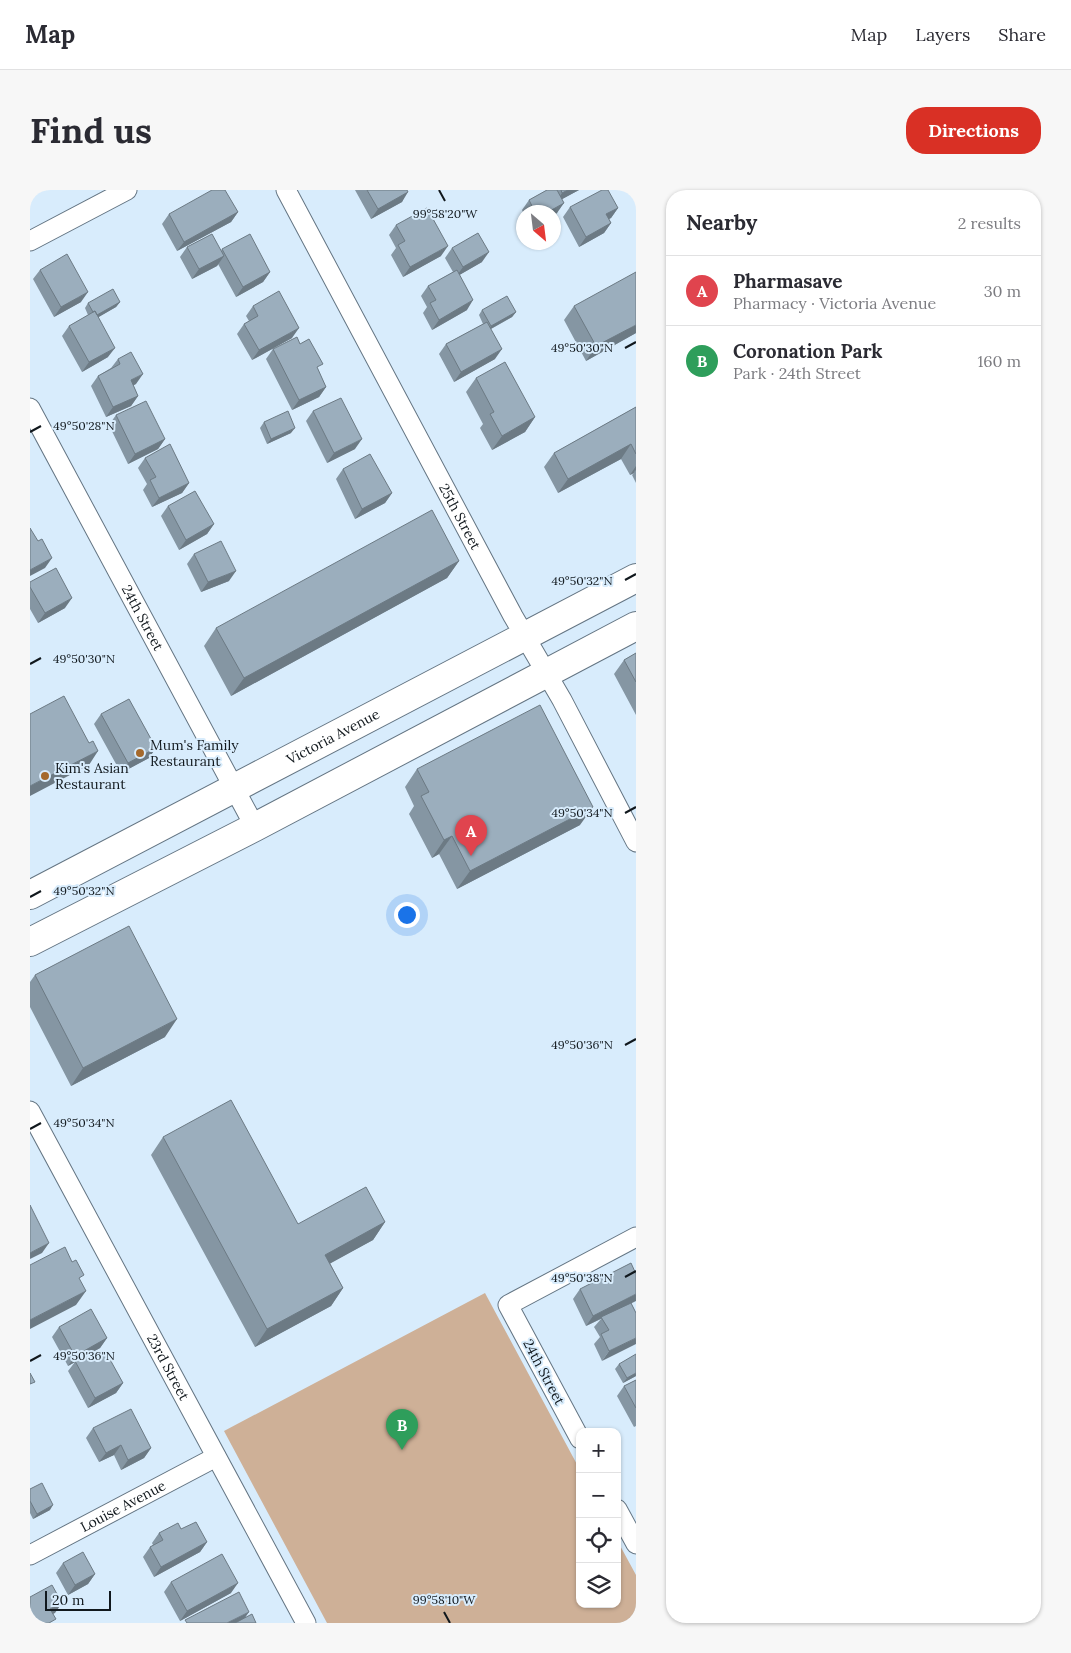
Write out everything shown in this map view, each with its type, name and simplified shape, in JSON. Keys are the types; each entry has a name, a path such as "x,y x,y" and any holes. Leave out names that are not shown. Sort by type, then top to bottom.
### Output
{"main road":[{"name":"Victoria Avenue","path":"30,895 636,578"},
{"path":"30,942 255,827 636,626"}],"street":[{"path":"30,241 127,190"},
{"name":"25th Street","path":"286,190 636,842"},
{"name":"24th Street","path":"30,408 255,827"},
{"name":"23rd Street","path":"30,1111 306,1623"},
{"name":"24th Street","path":"576,1432 508,1305 636,1237"},
{"name":"Louise Avenue","path":"30,1555 216,1457"},
{"path":"621,1516 636,1544"}],"shaded area":[{"path":"485,1293 576,1463 576,1608 621,1608 621,1547 636,1575 636,1623 327,1623 224,1431"}],"building":[{"path":"212,190 225,190 238,212 184,242 169,214"},
{"path":"367,190 407,190 408,192 378,209"},
{"path":"547,190 557,190 564,203 560,205 532,205 529,200"},
{"path":"602,190 608,190 618,208 606,214 611,223 586,237 570,207"},
{"path":"427,208 448,246 410,267 398,245 405,241 396,225"},
{"path":"478,233 489,252 463,267 452,248"},
{"path":"212,234 224,256 199,269 187,247"},
{"path":"250,234 270,272 243,287 222,249"},
{"path":"67,254 88,292 61,307 40,270"},
{"path":"457,270 473,300 439,320 430,303 436,300 428,286"},
{"path":"636,272 636,325 596,346 574,306"},
{"path":"113,289 120,302 97,315 88,303"},
{"path":"279,291 299,328 259,350 244,324 258,316 253,306"},
{"path":"507,296 516,312 491,326 482,310"},
{"path":"95,311 115,348 89,362 69,326"},
{"path":"487,322 502,349 461,372 446,344"},
{"path":"297,337 300,344 309,339 323,364 317,367 326,387 299,400 273,349"},
{"path":"131,352 143,374 131,380 138,396 113,407 98,376 120,364 118,359"},
{"path":"505,362 535,417 502,436 490,414 494,412 476,378"},
{"path":"341,398 362,439 334,453 313,411"},
{"path":"146,401 165,439 135,454 116,415"},
{"path":"636,407 636,454 631,444 568,479 554,453"},
{"path":"288,411 295,428 271,439 264,422"},
{"path":"170,444 189,483 159,498 150,480 156,477 145,458"},
{"path":"370,454 392,493 362,509 343,469"},
{"path":"195,491 214,524 186,540 168,506"},
{"path":"432,510 459,561 244,678 216,628"},
{"path":"30,528 38,541 42,539 52,558 30,570"},
{"path":"221,541 236,571 208,582 194,554"},
{"path":"56,568 72,598 45,613 30,587 30,582"},
{"path":"636,653 636,682 624,660"},
{"path":"64,696 89,743 93,741 98,751 30,786 30,714"},
{"path":"129,699 156,748 128,763 101,714"},
{"path":"540,705 593,807 470,871 452,836 444,840 421,796 429,792 417,769"},
{"path":"129,926 177,1019 83,1068 35,975"},
{"path":"231,1100 298,1224 366,1187 385,1222 325,1255 343,1288 267,1329 163,1137"},
{"path":"30,1205 49,1243 30,1253"},
{"path":"65,1247 72,1262 76,1260 84,1275 79,1278 86,1291 30,1320 30,1265"},
{"path":"631,1263 636,1274 636,1294 593,1316 580,1289"},
{"path":"631,1303 636,1313 636,1338 609,1351 601,1334 609,1330 601,1317"},
{"path":"91,1309 107,1338 75,1356 59,1327"},
{"path":"93,1351 97,1359 107,1354 123,1383 95,1398 75,1361"},
{"path":"636,1354 636,1373 627,1378 619,1364"},
{"path":"30,1373 35,1382 30,1384"},
{"path":"636,1380 636,1408 624,1386"},
{"path":"131,1409 151,1448 128,1460 121,1445 106,1453 93,1428"},
{"path":"42,1483 53,1505 37,1514 30,1501 30,1489"},
{"path":"196,1522 207,1542 161,1567 150,1547 163,1540 159,1533 178,1523 181,1529"},
{"path":"83,1552 95,1574 75,1585 63,1563"},
{"path":"222,1554 238,1583 187,1611 171,1582"},
{"path":"52,1585 62,1603 50,1609 56,1619 49,1623 30,1623 30,1597"},
{"path":"239,1592 249,1612 227,1623 187,1623 185,1620"},
{"path":"252,1614 256,1623 235,1623"}],"place":[{"name":"Mum's Family Restaurant","path":"140,753"},
{"name":"Kim's Asian Restaurant","path":"45,776"},
{"name":"Pharmasave","path":"471,856"},
{"name":"Coronation Park","path":"402,1450"}]}
